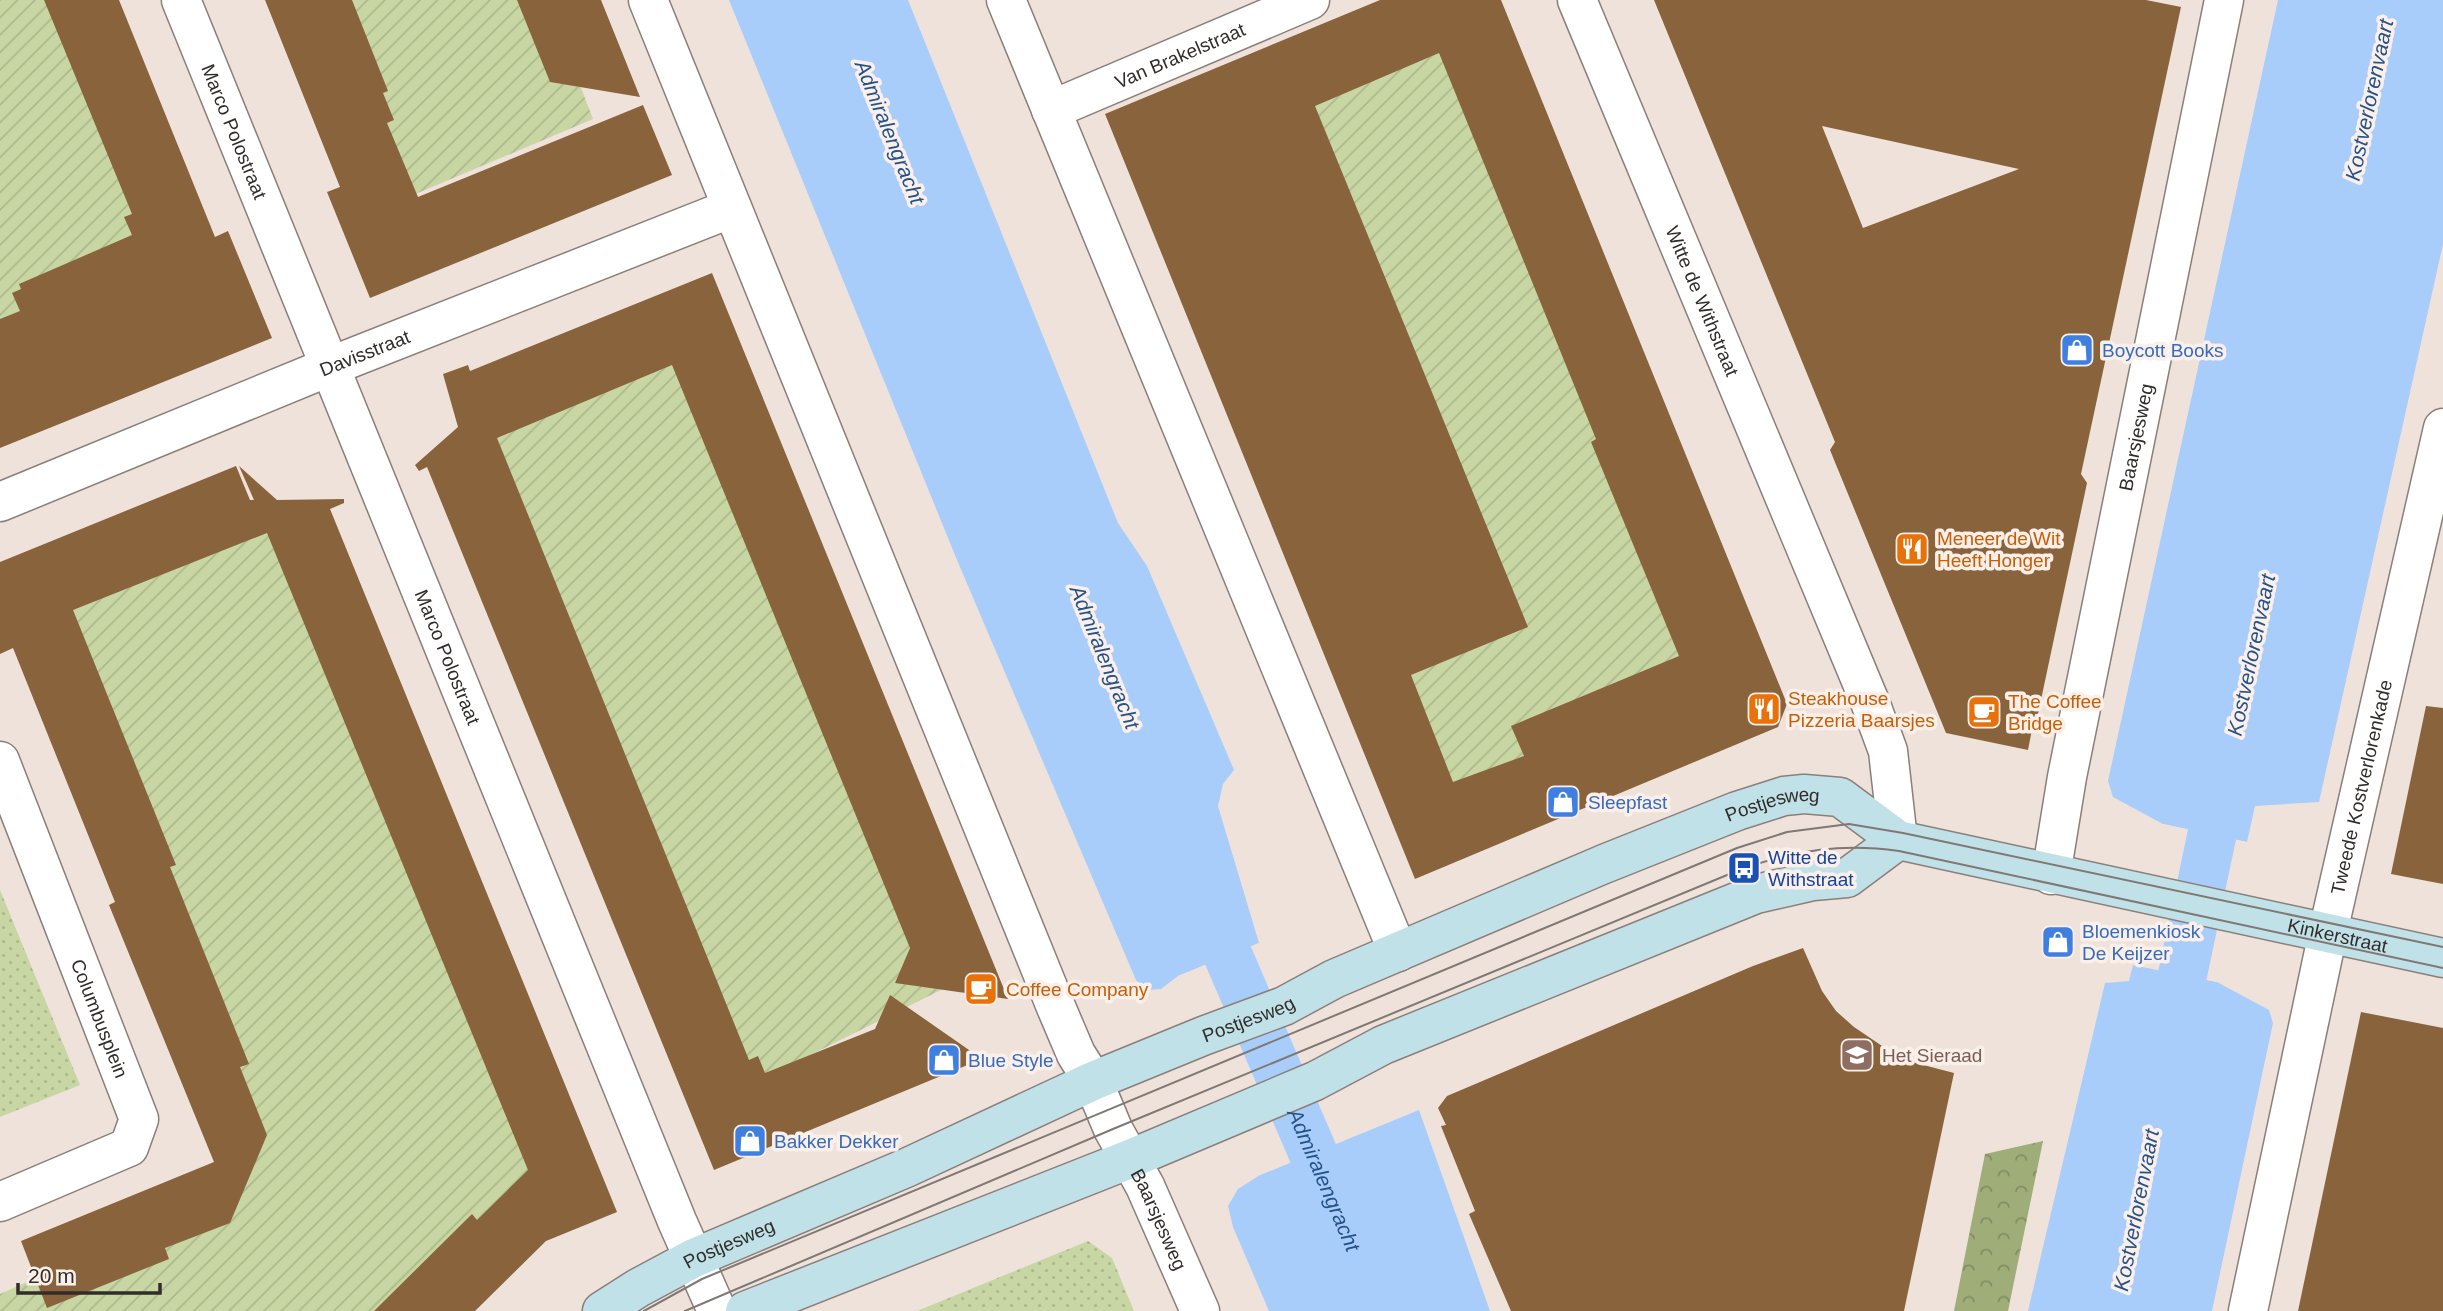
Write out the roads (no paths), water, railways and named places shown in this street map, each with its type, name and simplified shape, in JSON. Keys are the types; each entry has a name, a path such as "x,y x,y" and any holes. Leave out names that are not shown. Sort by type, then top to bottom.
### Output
{"street":[{"name":"Marco Polostraat","path":"181,0 717,1311"},
{"path":"648,0 1060,1019 1122,1144"},
{"path":"1006,0 1398,952"},
{"name":"Van Brakelstraat","path":"1051,110 1310,0"},
{"name":"Witte de Withstraat","path":"1577,0 1874,714 1888,751 1898,841"},
{"name":"Baarsjesweg","path":"2050,875 2224,0"},
{"name":"Davisstraat","path":"0,502 331,366 732,208"},
{"name":"Tweede Kostverlorenkade","path":"2248,1311 2328,933 2443,428"},
{"name":"Columbusplein","path":"0,761 139,1119 129,1147 0,1202"},
{"name":"Postjesweg","path":"602,1311 694,1258 906,1168 1093,1081 1284,1006 1334,979 1700,825 1784,796 1804,794 1840,797 1898,841 2231,914"},
{"path":"745,1311 1122,1144 1235,1115 1315,1081 1383,1045 1756,894 1813,881 1847,878 1898,841"},
{"name":"Kinkerstraat","path":"2231,914 2443,958"},
{"name":"Baarsjesweg","path":"1122,1144 1145,1186 1200,1311"}],"water":[{"path":"729,0 908,0 1118,523 1147,566 1234,770 1223,784 1218,806 1259,943 1178,976 1161,989 1147,990 1136,980 957,560"},
{"path":"2278,0 2443,0 2443,244 2319,802 2255,806 2247,842 2163,824 2113,797 2108,781"},
{"path":"2133,965 2217,982 2269,1010 2273,1023 2212,1311 2028,1311 2105,983 2129,981"},
{"path":"1419,1110 1490,1311 1269,1311 1233,1227 1228,1206 1238,1189 1260,1175"}],"waterway":[{"name":"Kostverlorenvaart","path":"2169,1039 2226,768"},
{"name":"Admiralengracht","path":"1202,895 1381,1311"}],"tram line":[{"path":"644,1311 702,1279 1737,848 1787,832 1849,824 1903,833 2443,947"},
{"path":"685,1311 1113,1129 1744,868 1802,853 1839,848 1899,851 2443,968"}],"place":[{"name":"Boycott Books","path":"2077,350"},
{"name":"Meneer de Wit Heeft Honger","path":"1912,549"},
{"name":"Steakhouse Pizzeria Baarsjes","path":"1764,709"},
{"name":"The Coffee Bridge","path":"1984,712"},
{"name":"Sleepfast","path":"1563,802"},
{"name":"Witte de Withstraat","path":"1744,868"},
{"name":"Bloemenkiosk De Keijzer","path":"2058,942"},
{"name":"Coffee Company","path":"981,989"},
{"name":"Het Sieraad","path":"1857,1055"},
{"name":"Blue Style","path":"944,1060"},
{"name":"Bakker Dekker","path":"750,1141"}]}
